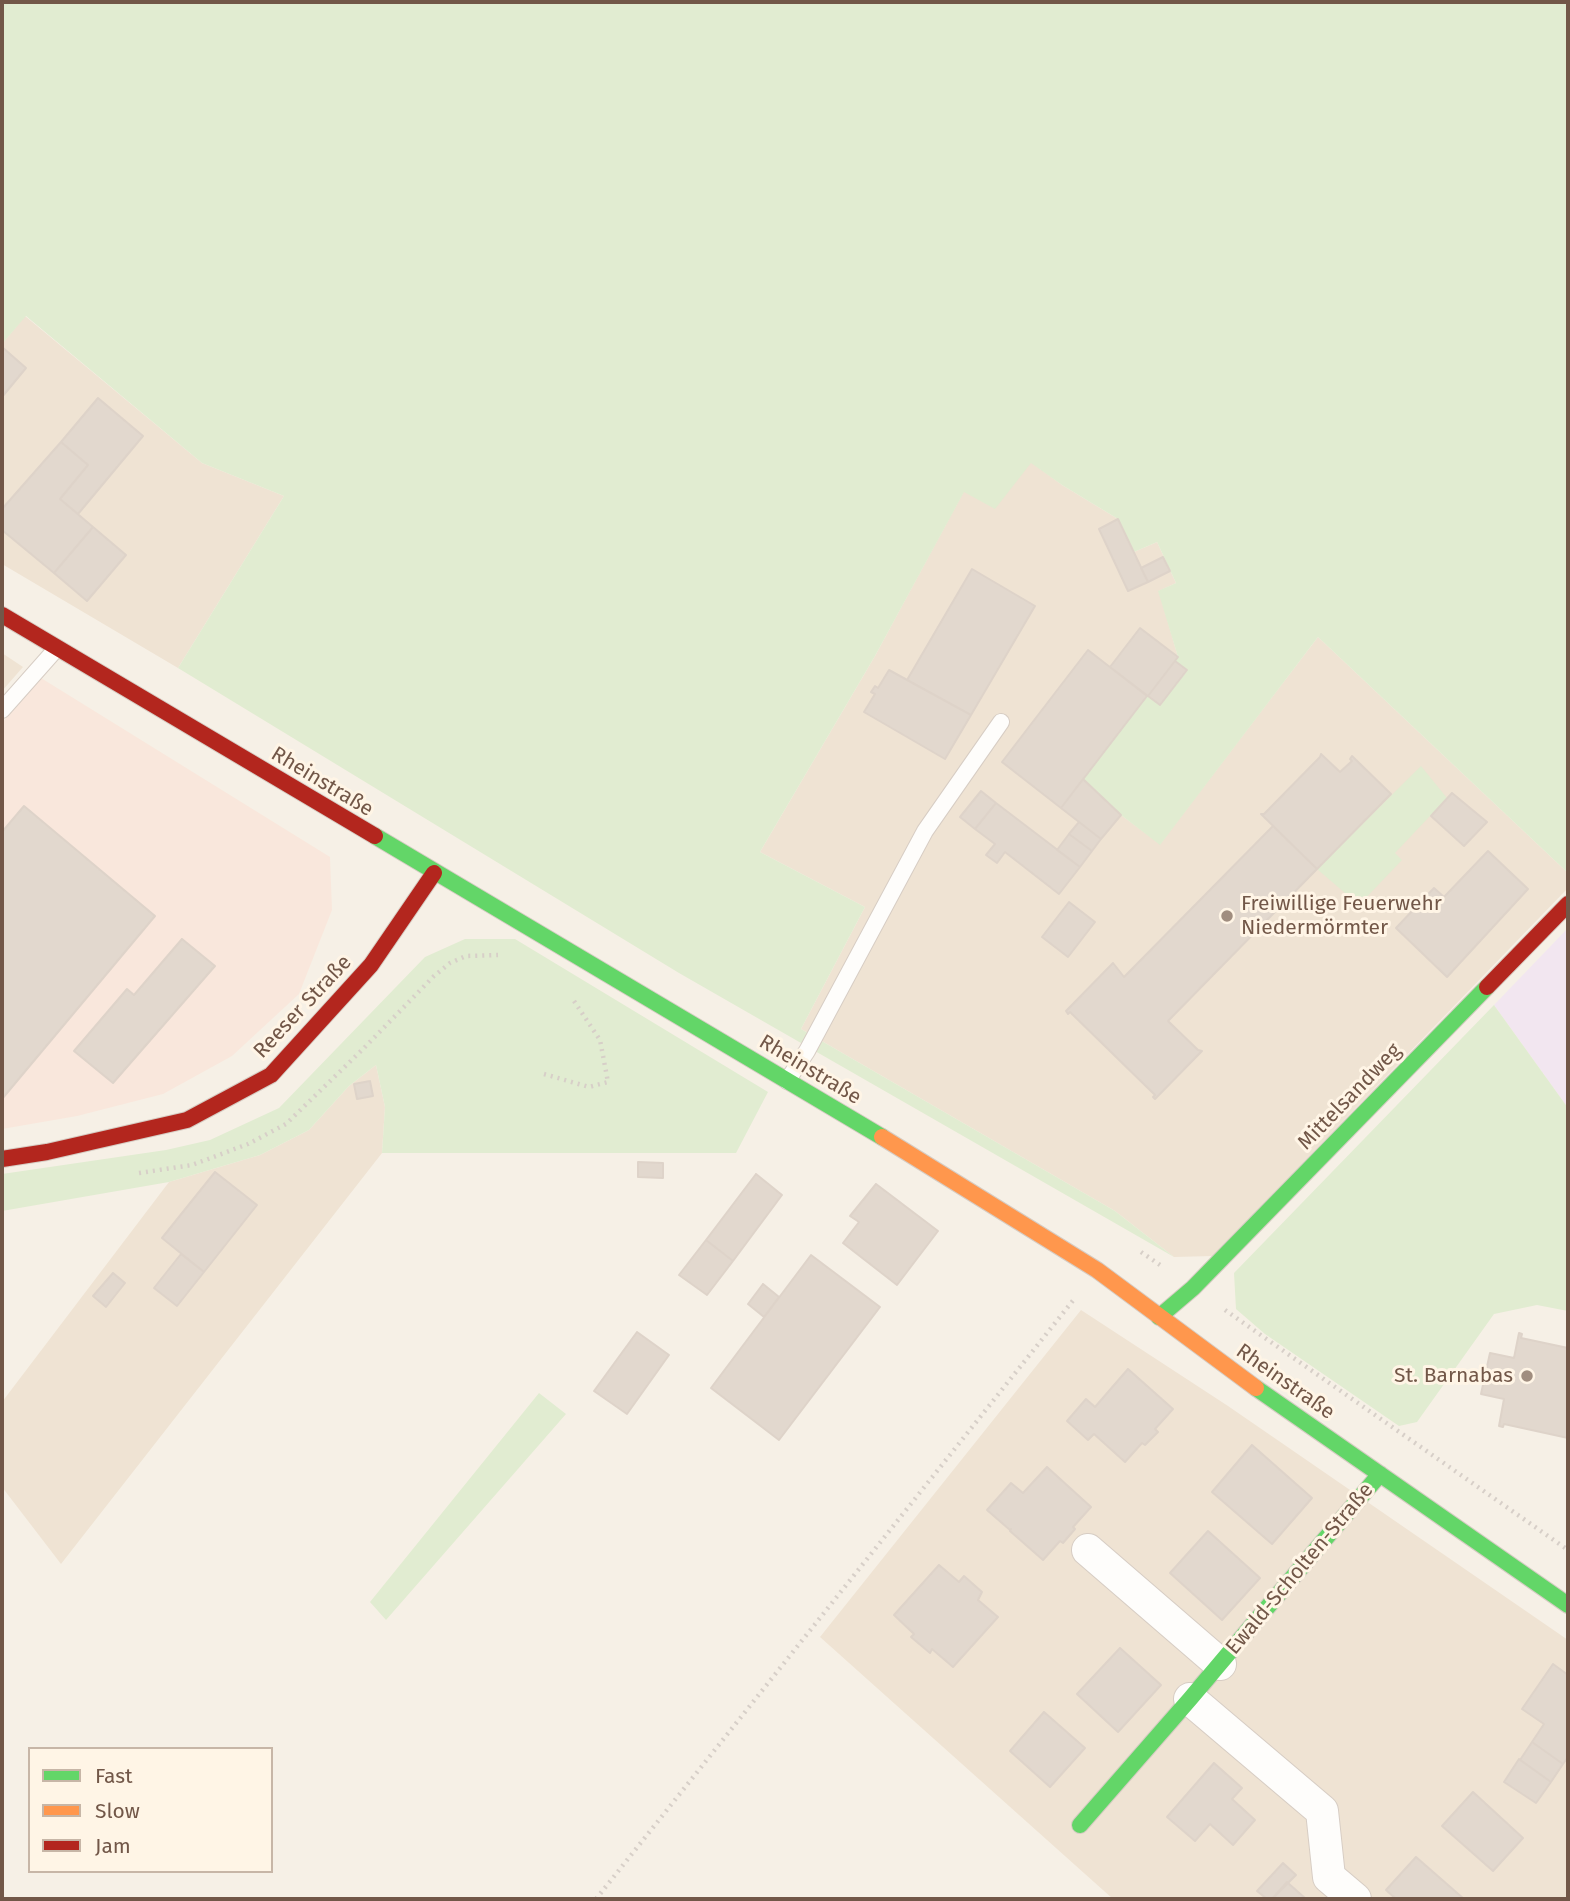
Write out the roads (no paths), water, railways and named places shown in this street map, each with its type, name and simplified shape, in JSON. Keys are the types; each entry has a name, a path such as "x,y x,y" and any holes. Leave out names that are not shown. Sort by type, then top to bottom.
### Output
{"main road":[{"name":"Rheinstraße","path":"2,615 951,1178 1097,1270 1253,1386 1568,1605"},
{"name":"Reeser Straße","path":"2,1159 47,1152 187,1120 271,1074 371,965 434,873"},
{"name":"Mittelsandweg","path":"1160,1317 1193,1288 1568,904"},
{"name":"Ewald-Scholten-Straße","path":"1080,1825 1380,1474"}],"street":[{"name":"Ewald-Scholten-Straße","path":"1088,1550 1220,1664"},
{"path":"1190,1699 1322,1811 1329,1877 1355,1899"}],"lane":[{"path":"2,710 57,649"},
{"path":"787,1081 807,1051 925,831 1002,722"}],"place":[{"name":"Freiwillige Feuerwehr Niedermörmter","path":"1227,916"},
{"name":"St. Barnabas","path":"1527,1376"}]}
